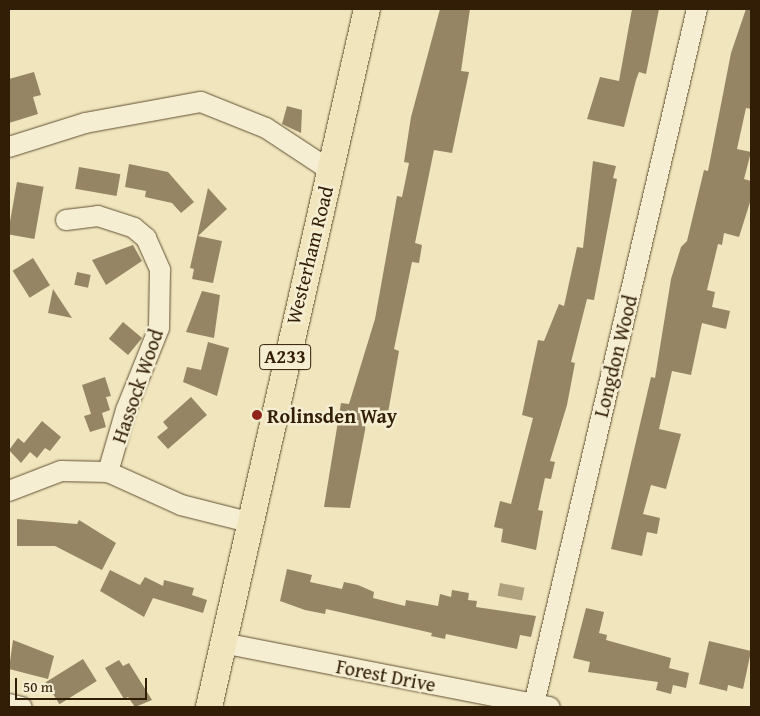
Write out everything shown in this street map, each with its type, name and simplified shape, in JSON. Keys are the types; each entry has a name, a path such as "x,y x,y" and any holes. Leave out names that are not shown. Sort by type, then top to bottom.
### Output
{"main road":[{"name":"Westerham Road","path":"209,707 248,522 367,9"}],"street":[{"name":"Longdon Wood","path":"542,706 697,9"},
{"path":"9,147 101,119 201,102 266,128 330,170"},
{"name":"Hassock Wood","path":"66,220 98,216 134,228 146,238 160,270 155,344 126,410 108,472"},
{"path":"9,491 61,471 108,472 181,506 248,522"},
{"name":"Forest Drive","path":"223,643 542,706"},
{"path":"9,704 22,707"}],"shaded area":[{"path":"500,583 525,588 522,601 498,596"}],"building":[{"path":"440,9 470,9 461,71 469,72 452,153 434,150 415,243 422,245 419,263 412,262 394,349 399,351 386,424 367,420 350,508 324,507 341,403 349,404 375,319 397,196 402,197 409,163 404,162 411,117"},
{"path":"632,9 659,9 646,74 639,72 624,127 587,119 600,77 619,81"},
{"path":"746,9 751,10 751,109 746,108 737,149 751,152 744,179 751,181 751,199 739,237 724,233 722,245 718,244 707,290 715,292 712,307 730,311 726,329 702,323 691,375 672,371 659,429 681,434 666,489 651,485 643,514 660,518 657,534 647,532 642,556 611,549 651,377 655,378 671,279 681,247 687,241 704,170 708,171 731,53"},
{"path":"34,72 41,95 33,97 38,114 9,123 9,79"},
{"path":"287,106 302,110 301,133 282,124"},
{"path":"593,161 616,166 613,178 617,179 594,300 587,299 571,362 575,363 567,405 550,461 555,462 551,479 545,478 538,510 543,511 536,550 501,542 503,529 494,527 500,501 511,504 533,418 522,415 538,340 544,341 559,304 564,306 577,247 583,248"},
{"path":"129,164 168,172 194,202 181,213 172,203 145,197 146,191 125,187"},
{"path":"79,167 120,174 117,196 75,189"},
{"path":"17,182 44,187 34,239 9,234"},
{"path":"208,188 227,209 198,236 222,241 213,283 192,279 194,269 190,268"},
{"path":"133,245 142,261 106,285 92,260"},
{"path":"33,258 50,285 30,298 13,271"},
{"path":"77,272 91,275 88,288 74,285"},
{"path":"53,289 72,318 48,313"},
{"path":"202,291 220,295 214,338 186,332"},
{"path":"123,322 142,338 128,355 109,339"},
{"path":"208,342 229,348 217,396 183,382 187,367 201,370"},
{"path":"105,377 111,396 106,397 110,410 102,413 106,427 90,432 84,416 91,414 82,385"},
{"path":"191,397 207,415 168,449 157,437 168,428 163,422"},
{"path":"42,421 61,437 50,451 45,448 37,458 30,452 21,463 9,450 18,438 24,443"},
{"path":"17,519 77,524 79,520 116,543 102,570 55,546 17,546"},
{"path":"287,569 312,575 310,582 342,589 344,582 358,585 374,592 373,598 405,606 406,600 438,606 440,594 451,597 452,590 469,593 468,600 477,601 476,607 536,616 531,637 520,635 517,649 446,634 445,639 431,636 432,633 326,609 325,614 305,610 280,601"},
{"path":"110,570 140,585 145,577 163,586 164,580 194,588 192,595 207,600 203,613 153,598 144,617 100,591"},
{"path":"586,608 604,612 599,633 607,635 606,640 671,658 669,668 689,673 686,688 673,685 671,694 656,690 658,682 588,672 590,662 573,658"},
{"path":"13,640 54,656 48,679 9,669"},
{"path":"709,641 751,651 743,689 728,685 727,691 699,684"},
{"path":"83,659 97,681 59,704 46,682"},
{"path":"119,660 123,666 129,663 152,700 135,707 128,697 124,699 105,668"}],"place":[{"name":"Rolinsden Way","path":"257,415"}]}
